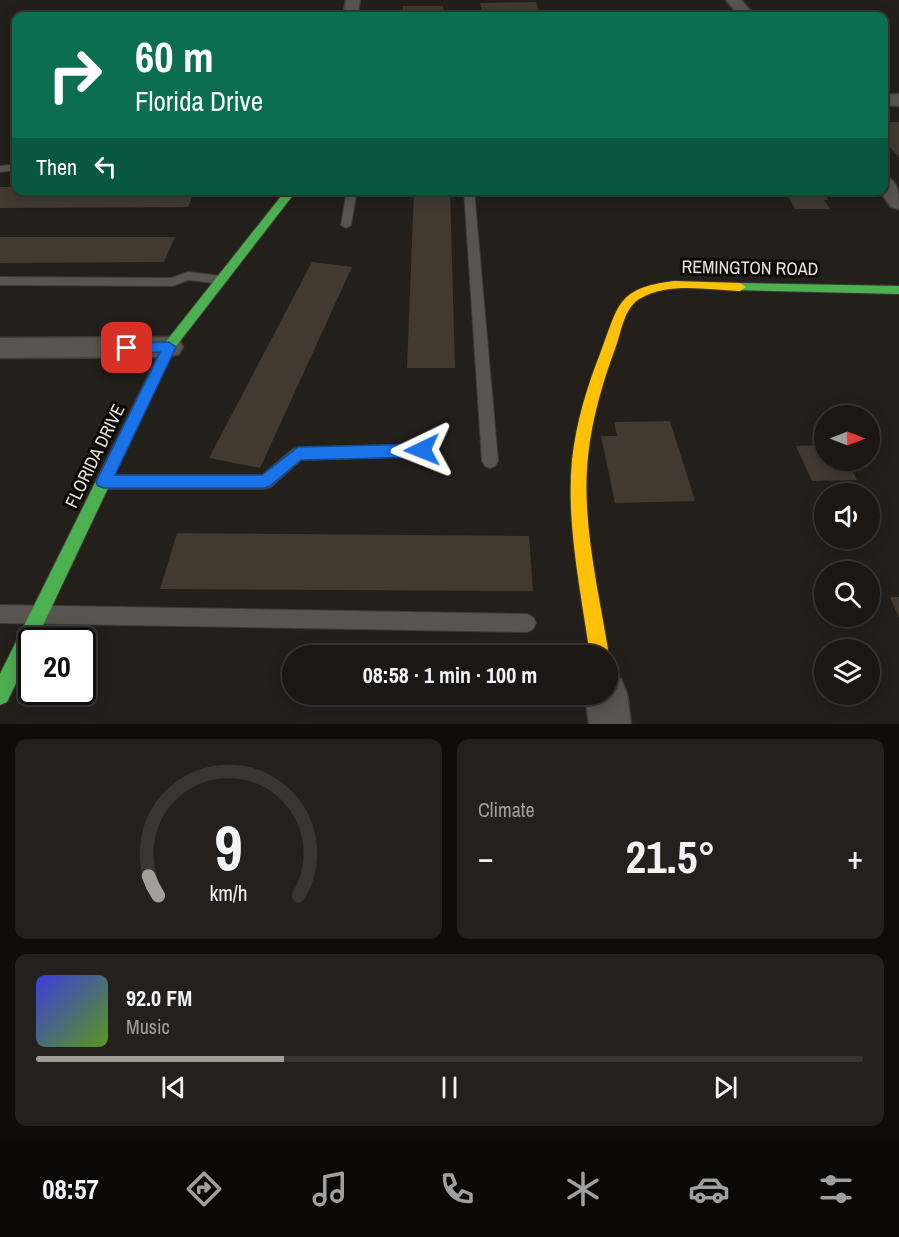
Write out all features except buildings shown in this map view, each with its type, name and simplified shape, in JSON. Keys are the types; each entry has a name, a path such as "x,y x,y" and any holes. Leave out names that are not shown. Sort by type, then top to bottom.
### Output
{"street":[{"path":"733,0 744,12"},
{"path":"888,187 899,202"},
{"name":"FLORIDA DRIVE","path":"0,695 169,347 288,195"},
{"name":"REMINGTON ROAD","path":"598,645 579,510 579,472 587,423 606,354 625,305 635,295 671,285 899,290"},
{"path":"0,348 169,347"},
{"path":"607,705 610,724"}],"lane":[{"path":"346,225 351,195"},
{"path":"469,195 490,461"},
{"path":"0,281 172,282 188,276 222,280"},
{"path":"104,482 265,482 298,454 422,450"},
{"path":"0,614 527,622"}],"traffic: fast":[{"path":"0,695 169,347 288,195"},
{"path":"740,287 899,290"}],"traffic: slow":[{"path":"598,645 582,543 579,498 580,458 589,407 620,316 631,298 648,290 674,285 740,287"}],"route":[{"path":"127,348 169,347 104,482 265,482 298,454 422,450"}]}
